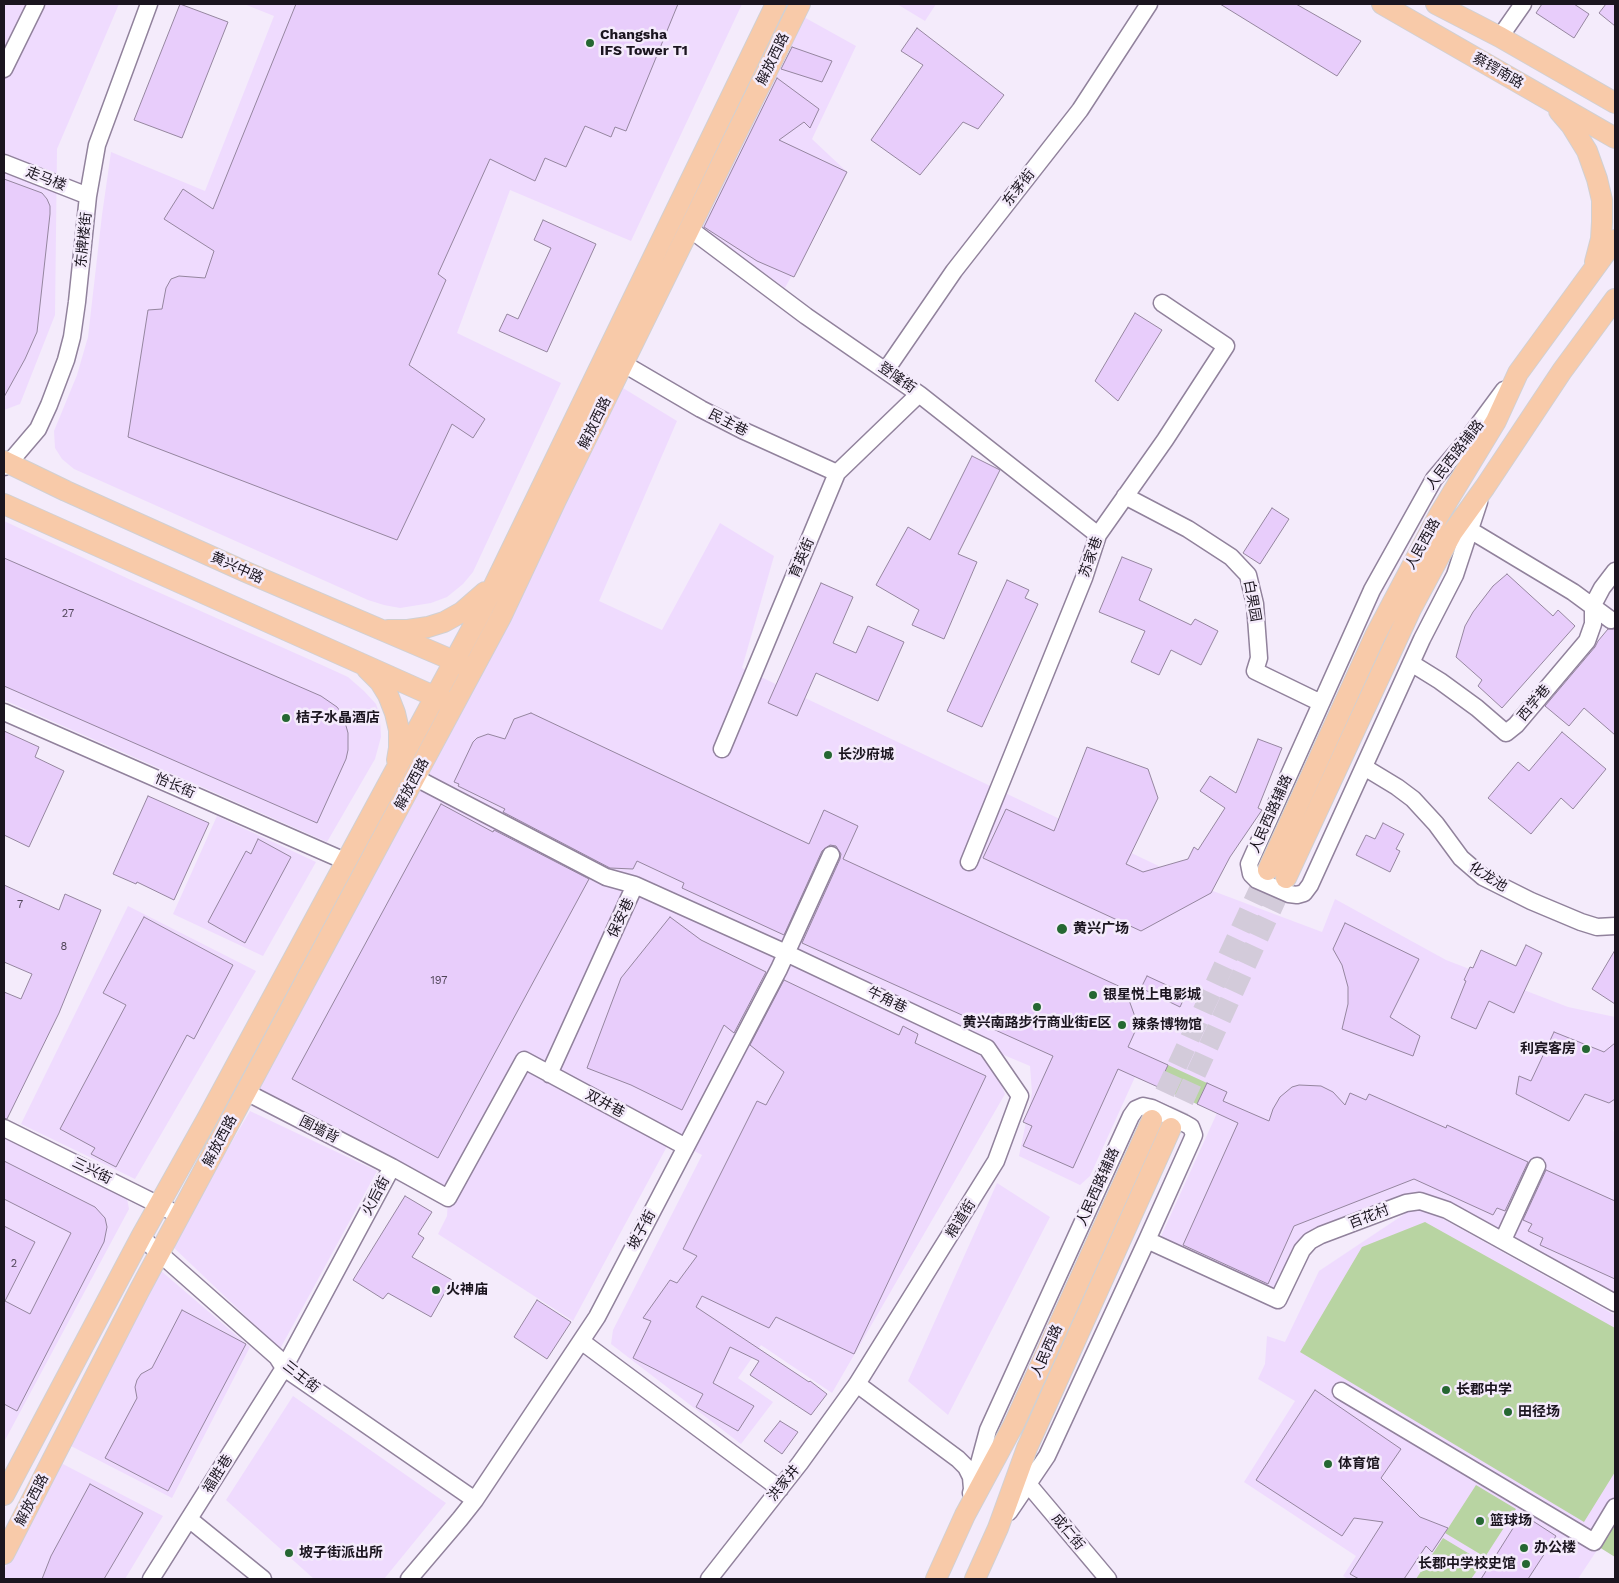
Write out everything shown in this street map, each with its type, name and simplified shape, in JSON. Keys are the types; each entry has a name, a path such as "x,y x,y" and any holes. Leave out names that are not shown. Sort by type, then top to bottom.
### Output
{"main road":[{"name":"解放西路","path":"4,1495 140,1237 208,1117 454,661 497,577 776,4"},
{"name":"解放西路","path":"4,1554 158,1254 501,617 560,491 800,4"},
{"name":"蔡锷南路","path":"1382,4 1615,138"},
{"path":"1436,4 1500,37 1615,103"},
{"path":"1587,87 1615,94"},
{"path":"1551,102 1572,125 1587,151 1597,180 1602,200 1602,222 1601,239 1594,268"},
{"name":"人民西路","path":"1615,240 1518,373 1496,421 1439,515 1376,636 1277,874 1452,533 1562,371 1615,299"},
{"name":"黄兴中路","path":"5,464 246,572 473,669"},
{"path":"4,504 454,705"},
{"path":"375,627 391,630 408,630 444,622 475,602 497,577"},
{"path":"357,662 372,673 380,682 388,695 395,713 399,730 399,748 394,772"},
{"name":"人民西路","path":"936,1579 965,1515 1014,1424 1152,1120"},
{"name":"人民西路","path":"975,1579 998,1528 1027,1448 1170,1128"}],"street":[{"path":"4,69 36,4"},
{"name":"东牌楼街","path":"5,464 38,429 50,406 66,360 72,337 88,196 97,144 149,4"},
{"name":"东茅街","path":"886,370 954,271 1080,110 1149,4"},
{"path":"1500,37 1523,4"},
{"name":"走马楼","path":"4,163 88,196"},
{"name":"登隆街","path":"690,229 806,316 919,394 1098,535"},
{"name":"苏家巷","path":"969,862 1084,578 1098,535 1165,440 1226,346 1162,303"},
{"name":"民主巷","path":"624,364 701,409 742,430 838,473"},
{"name":"人民西路辅路","path":"1485,487 1455,575 1410,663 1310,885 1304,892 1297,895 1289,894 1257,880 1251,874 1250,864 1252,855 1372,590 1434,479 1467,440 1518,373"},
{"name":"育英街","path":"722,749 838,473 919,394"},
{"name":"白果园","path":"1125,496 1188,529 1231,557 1237,563 1248,575 1255,604 1258,658 1255,671 1321,702"},
{"path":"1470,530 1593,605 1611,620"},
{"name":"西学巷","path":"1410,663 1440,681 1477,708 1506,733 1516,725 1587,641 1593,624 1593,605 1602,588 1615,571"},
{"name":"怡长街","path":"4,712 346,861"},
{"name":"化龙池","path":"1364,767 1413,799 1436,824 1461,858 1483,876 1531,901 1581,922 1597,927 1615,926"},
{"path":"416,778 606,877 635,885"},
{"name":"坡子街","path":"409,1579 475,1500 597,1317 786,953 831,855"},
{"name":"保安巷","path":"549,1074 635,885 786,953"},
{"name":"牛角巷","path":"786,953 987,1048"},
{"name":"粮道街","path":"857,1384 996,1161 1020,1096 987,1048"},
{"name":"双井巷","path":"524,1060 686,1147"},
{"name":"火后街","path":"284,1368 392,1167 448,1198 524,1060"},
{"name":"围墙背","path":"246,1092 392,1167"},
{"name":"人民西路辅路","path":"965,1515 988,1430 1131,1116 1136,1108 1143,1106 1152,1108 1184,1123 1191,1128 1194,1135 1047,1456 998,1528"},
{"name":"三兴街","path":"4,1128 179,1215"},
{"path":"1503,1240 1537,1166"},
{"name":"百花村","path":"1147,1240 1278,1300 1302,1250 1310,1242 1322,1235 1406,1203 1420,1201 1447,1210 1615,1302"},
{"name":"三王街","path":"140,1237 277,1357 284,1368 475,1500"},
{"path":"581,1341 780,1489"},
{"name":"福胜巷","path":"151,1579 284,1368"},
{"path":"857,1384 958,1458 966,1467 971,1477 972,1490"},
{"name":"洪家井","path":"708,1579 800,1463 857,1384"},
{"path":"1341,1391 1594,1542 1615,1507"},
{"name":"成仁街","path":"1028,1484 1108,1579"},
{"path":"189,1519 264,1579"}],"shaded area":[{"path":"4,4 119,4 57,149 55,315 20,404 4,410"},
{"path":"244,4 742,4 631,241 510,190 457,333 561,383 473,572 463,584 447,597 431,603 400,608 368,600 74,469 62,459 55,448 54,431 77,375 88,337 111,152 205,191 274,16"},
{"path":"897,4 936,4 925,21"},
{"path":"802,16 856,46 812,139 847,172 785,288 701,227"},
{"path":"623,388 677,421 599,601 662,630 720,523 774,556 742,668 1205,888 1322,932 1335,899 1446,960 1568,1007 1615,1017 1615,1128 1613,1131 1615,1132 1615,1303 1432,1204 1321,1235 1278,1299 1157,1245 1217,1113 1135,1077 1090,1176 1080,1185 1019,1156 1032,1093 1030,1066 987,1048 1005,1094 832,1393 761,1345 738,1378 773,1402 741,1444 611,1344 613,1330 702,1155 671,1139 573,1321 438,1234 447,1216 448,1198 251,1094 615,395"},
{"path":"4,521 348,677 364,691 376,704 380,716 381,737 375,759 327,842 4,700"},
{"path":"217,816 316,862 263,956 173,914"},
{"path":"128,906 256,971 135,1179 21,1124"},
{"path":"250,1111 377,1171 280,1349 171,1245"},
{"path":"4,1128 125,1188 129,1209 4,1442"},
{"path":"997,1183 1050,1217 948,1415 908,1381"},
{"name":"长郡中学","path":"1418,1205 1615,1315 1615,1557 1599,1547 1578,1579 1348,1579 1343,1576 1356,1556 1244,1482 1295,1401 1258,1379 1265,1364 1267,1336 1285,1342 1319,1271"},
{"path":"160,1270 250,1347 172,1498 69,1445"},
{"path":"293,1396 446,1503 384,1579 314,1579 226,1500"},
{"path":"59,1462 163,1516 125,1579 4,1579 4,1570"}],"green space":[{"path":"1168,1065 1207,1083 1197,1104 1158,1087"},
{"name":"田径场","path":"1425,1222 1615,1328 1615,1472 1584,1522 1300,1352 1362,1247"},
{"name":"篮球场","path":"1476,1485 1516,1509 1485,1557 1445,1533"},
{"path":"1615,1521 1615,1557 1599,1547"},
{"path":"1443,1538 1483,1562 1471,1579 1416,1579"}],"building":[{"path":"180,4 228,22 182,138 134,120"},
{"path":"296,4 678,4 626,131 615,127 611,137 585,126 566,167 545,158 535,181 490,159 438,274 446,280 409,365 485,419 473,438 452,424 397,540 128,437 148,310 162,309 166,288 171,279 179,276 205,278 214,251 164,219 183,189 213,209"},
{"path":"1220,4 1296,4 1361,41 1337,76"},
{"path":"1542,4 1574,4 1589,14 1574,38 1536,13"},
{"path":"1606,4 1615,4 1615,26 1599,13"},
{"path":"917,28 1004,95 978,129 963,122 920,175 871,140 923,65 901,51"},
{"path":"792,47 832,61 822,82 781,69"},
{"path":"777,78 819,109 810,128 804,122 779,140 847,172 794,277 757,261 704,227"},
{"path":"4,179 42,193 50,206 50,214 37,332 25,359 4,397"},
{"path":"543,220 596,244 547,352 499,331 507,314 518,319 551,248 534,240"},
{"path":"1135,313 1162,330 1118,401 1095,381"},
{"path":"972,456 1000,470 958,554 977,562 944,639 912,625 919,610 876,585 908,527 930,540"},
{"path":"1272,508 1289,519 1260,564 1243,553"},
{"path":"1122,557 1152,569 1139,600 1191,625 1195,619 1218,631 1201,665 1171,650 1159,675 1131,662 1145,631 1099,612"},
{"path":"4,558 321,696 337,707 343,715 348,733 348,750 346,759 317,823 4,686"},
{"path":"1507,574 1553,616 1558,610 1575,626 1502,708 1478,686 1482,680 1456,657 1465,626 1473,612 1493,586"},
{"path":"1007,580 1029,590 1025,598 1038,604 982,727 947,711"},
{"path":"821,583 853,597 833,643 856,653 868,626 904,642 878,701 816,673 797,716 768,703"},
{"path":"1608,629 1615,629 1615,735 1584,708 1569,726 1545,706"},
{"path":"531,713 809,844 824,810 858,826 843,859 1125,989 1138,1025 1128,1047 1168,1065 1158,1087 1118,1069 1073,1168 1023,1146 1032,1126 1023,1122 1053,1056 802,943 840,859 841,854 836,846 830,845 822,851 784,935 682,888 684,883 637,861 633,869 610,868 503,812 505,809 458,786 459,784 454,782 473,742 477,738 488,734 505,739 514,719"},
{"path":"4,731 39,747 35,757 64,771 29,847 4,835"},
{"path":"1562,732 1606,769 1573,809 1561,798 1531,834 1488,798 1518,762 1529,771"},
{"path":"1258,739 1282,748 1258,808 1262,810 1230,857 1211,893 1141,931 983,858 1006,809 1054,831 1087,747 1148,769 1158,798 1126,864 1143,872 1188,859 1194,847 1198,850 1225,808 1200,791 1210,776 1236,793"},
{"path":"148,796 209,823 174,900 137,882 136,884 113,874"},
{"path":"441,804 589,879 438,1158 292,1079"},
{"path":"1383,823 1404,834 1396,849 1400,851 1390,872 1356,855 1366,835 1375,839"},
{"path":"258,839 291,857 245,943 208,922 246,851 251,854"},
{"path":"4,885 59,910 65,894 101,910 59,1013 7,1119 4,1118 4,992 21,999 32,974 4,962"},
{"path":"144,917 233,965 194,1039 187,1035 116,1167 91,1154 95,1148 60,1129 126,1005 103,993"},
{"path":"670,917 701,940 766,972 734,1033 724,1025 682,1110 631,1085 587,1068 621,978"},
{"path":"1345,923 1419,959 1390,1017 1420,1036 1413,1056 1342,1029 1348,1004 1348,987 1342,965 1333,949"},
{"path":"1526,945 1542,953 1514,1013 1489,1001 1476,1029 1451,1018 1466,981 1464,980 1470,967 1473,968 1481,950 1516,966"},
{"path":"1615,950 1615,1004 1592,989"},
{"path":"1147,976 1186,994 1180,1007 1141,988"},
{"path":"784,980 899,1035 903,1026 918,1034 915,1043 986,1076 854,1354 776,1317 769,1328 702,1296 696,1307 827,1394 811,1415 750,1375 759,1361 730,1347 713,1383 754,1406 738,1431 696,1407 703,1394 633,1358 651,1321 643,1318 670,1280 677,1283 697,1256 683,1249 757,1101 766,1105 784,1072 750,1045"},
{"path":"1554,1032 1604,1052 1615,1043 1615,1099 1609,1103 1585,1094 1569,1121 1516,1094 1519,1076 1531,1081"},
{"path":"1207,1083 1227,1092 1223,1101 1269,1121 1280,1097 1292,1087 1299,1085 1321,1086 1333,1092 1345,1105 1350,1093 1366,1100 1369,1094 1446,1128 1447,1125 1528,1162 1505,1211 1497,1208 1493,1215 1414,1179 1294,1226 1268,1284 1183,1245 1238,1123 1197,1104"},
{"path":"4,1161 95,1207 105,1218 107,1227 104,1242 17,1411 4,1404 4,1226 35,1242 5,1301 30,1314 71,1233 4,1199"},
{"path":"1546,1170 1615,1201 1615,1279 1540,1245 1543,1238 1528,1231 1532,1224 1523,1220"},
{"path":"405,1196 432,1212 418,1234 424,1238 412,1257 452,1280 431,1317 388,1293 383,1299 353,1280"},
{"path":"537,1300 571,1322 547,1359 514,1337"},
{"path":"182,1310 246,1344 168,1491 105,1458 137,1398 135,1387 137,1380 141,1374 152,1368"},
{"name":"体育馆","path":"1315,1390 1401,1449 1381,1478 1420,1517 1448,1528 1432,1552 1426,1546 1404,1579 1359,1579 1350,1574 1383,1522 1354,1518 1342,1536 1256,1480"},
{"path":"780,1421 798,1432 782,1454 764,1441"},
{"path":"90,1484 143,1513 104,1579 42,1579 51,1556"},
{"name":"办公楼","path":"1522,1514 1556,1536 1528,1579 1481,1579"}],"tunnel":[{"path":"1152,1120 1268,870"},
{"path":"1171,1128 1286,878"}],"place":[{"name":"Changsha IFS Tower T1","path":"590,43"},
{"name":"桔子水晶酒店","path":"286,718"},
{"name":"长沙府城","path":"828,755"},
{"name":"黄兴广场","path":"1062,929"},
{"name":"银星悦上电影城","path":"1093,995"},
{"name":"黄兴南路步行商业街E区","path":"1037,1007"},
{"name":"辣条博物馆","path":"1122,1025"},
{"name":"利宾客房","path":"1586,1049"},
{"name":"火神庙","path":"436,1290"},
{"name":"长郡中学","path":"1446,1390"},
{"name":"田径场","path":"1508,1412"},
{"name":"体育馆","path":"1328,1464"},
{"name":"篮球场","path":"1480,1521"},
{"name":"办公楼","path":"1524,1548"},
{"name":"坡子街派出所","path":"289,1553"},
{"name":"长郡中学校史馆","path":"1526,1564"}]}
